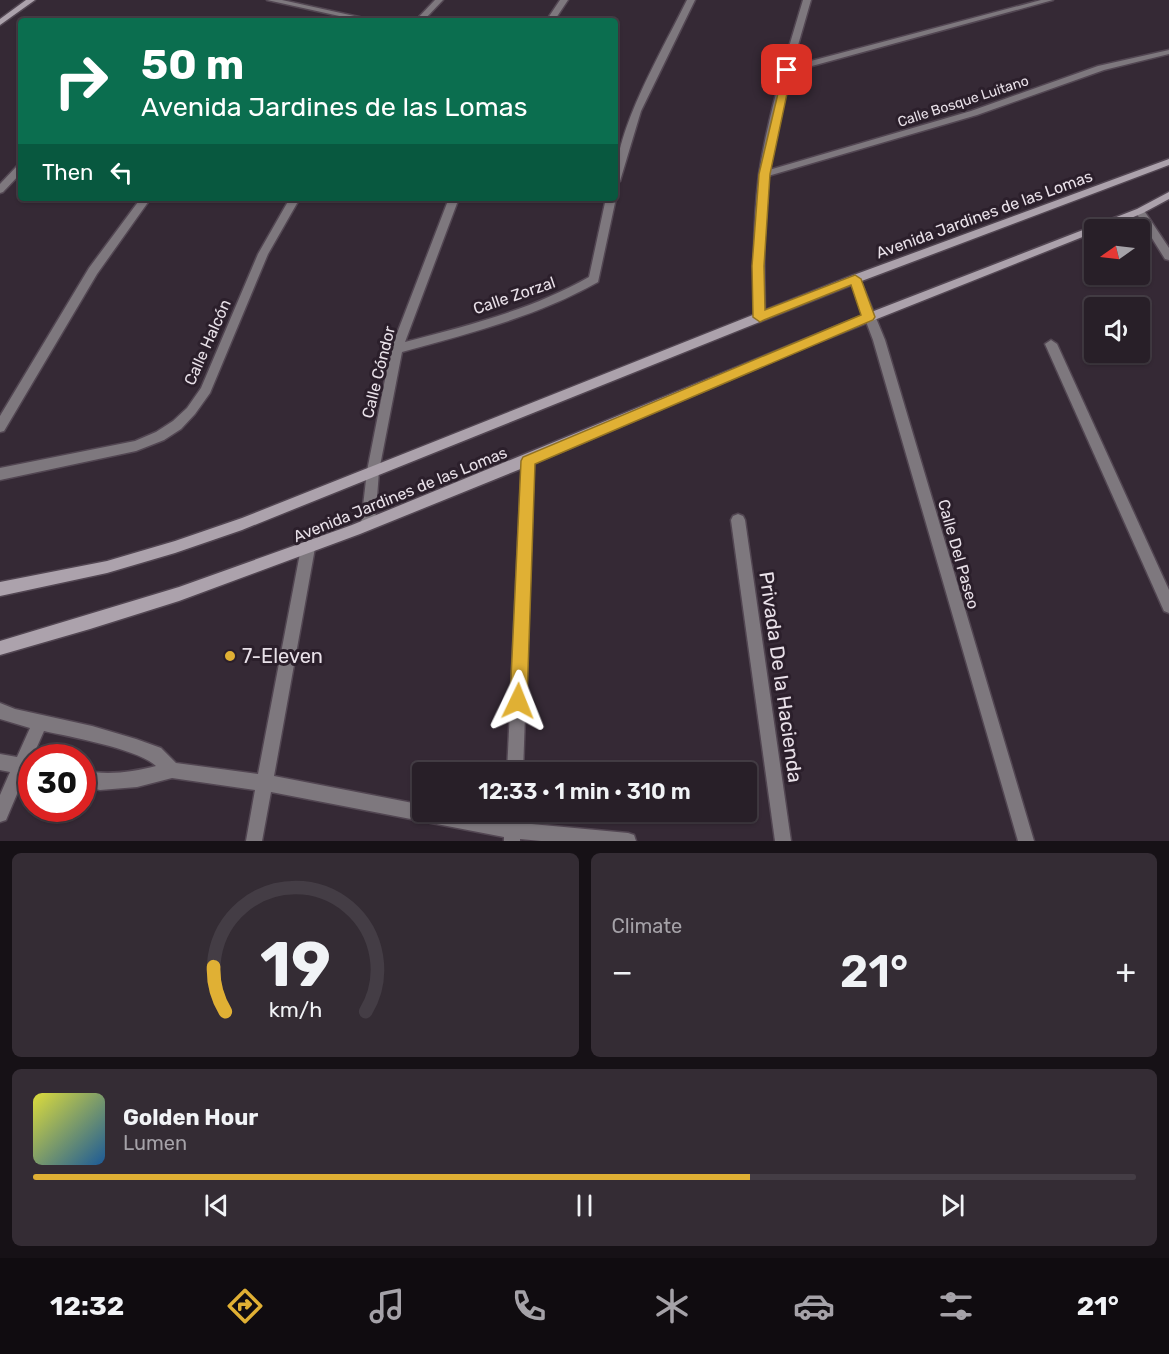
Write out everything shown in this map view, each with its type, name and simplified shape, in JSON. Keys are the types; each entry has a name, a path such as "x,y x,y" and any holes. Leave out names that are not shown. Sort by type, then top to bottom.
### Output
{"street":[{"path":"0,23 31,0"},
{"path":"271,0 360,18"},
{"path":"313,7 321,0"},
{"path":"421,18 439,0"},
{"path":"552,18 564,0"},
{"path":"618,171 637,111 691,0"},
{"path":"760,317 758,266 765,174 787,70 807,0"},
{"path":"787,70 1050,0"},
{"name":"Calle Bosque Luitano","path":"765,174 963,116 1101,68 1169,52"},
{"name":"Avenida Jardines de las Lomas","path":"0,589 106,568 215,534 297,504 373,471 855,279 1169,162"},
{"path":"0,190 18,170"},
{"name":"Avenida Jardines de las Lomas","path":"0,648 135,609 308,548 528,461 868,317 1140,211 1169,195"},
{"path":"0,426 93,271 144,201"},
{"name":"Calle Halcón","path":"0,474 136,446 160,436 177,425 191,411 206,390 263,254 293,201"},
{"name":"Calle Cóndor","path":"368,524 373,471 397,349 453,201"},
{"name":"Calle Zorzal","path":"397,349 530,310 574,291 594,279 610,201"},
{"path":"1140,211 1169,256"},
{"name":"Calle Del Paseo","path":"855,279 868,317 879,340 1026,841"},
{"path":"1051,344 1169,606"},
{"path":"515,762 528,461"},
{"name":"Privada De la Hacienda","path":"738,520 783,841"},
{"path":"254,841 308,548"},
{"path":"0,711 145,750 154,754 172,770"},
{"path":"33,744 40,723"},
{"path":"0,762 18,766"},
{"path":"96,781 137,779 172,770 266,783 513,836 628,841"},
{"path":"0,814 18,780"}],"place":[{"name":"7-Eleven","path":"230,656"}],"route":[{"path":"518,701 528,461 868,317 855,279 760,317 758,266 765,174 787,70"}]}
